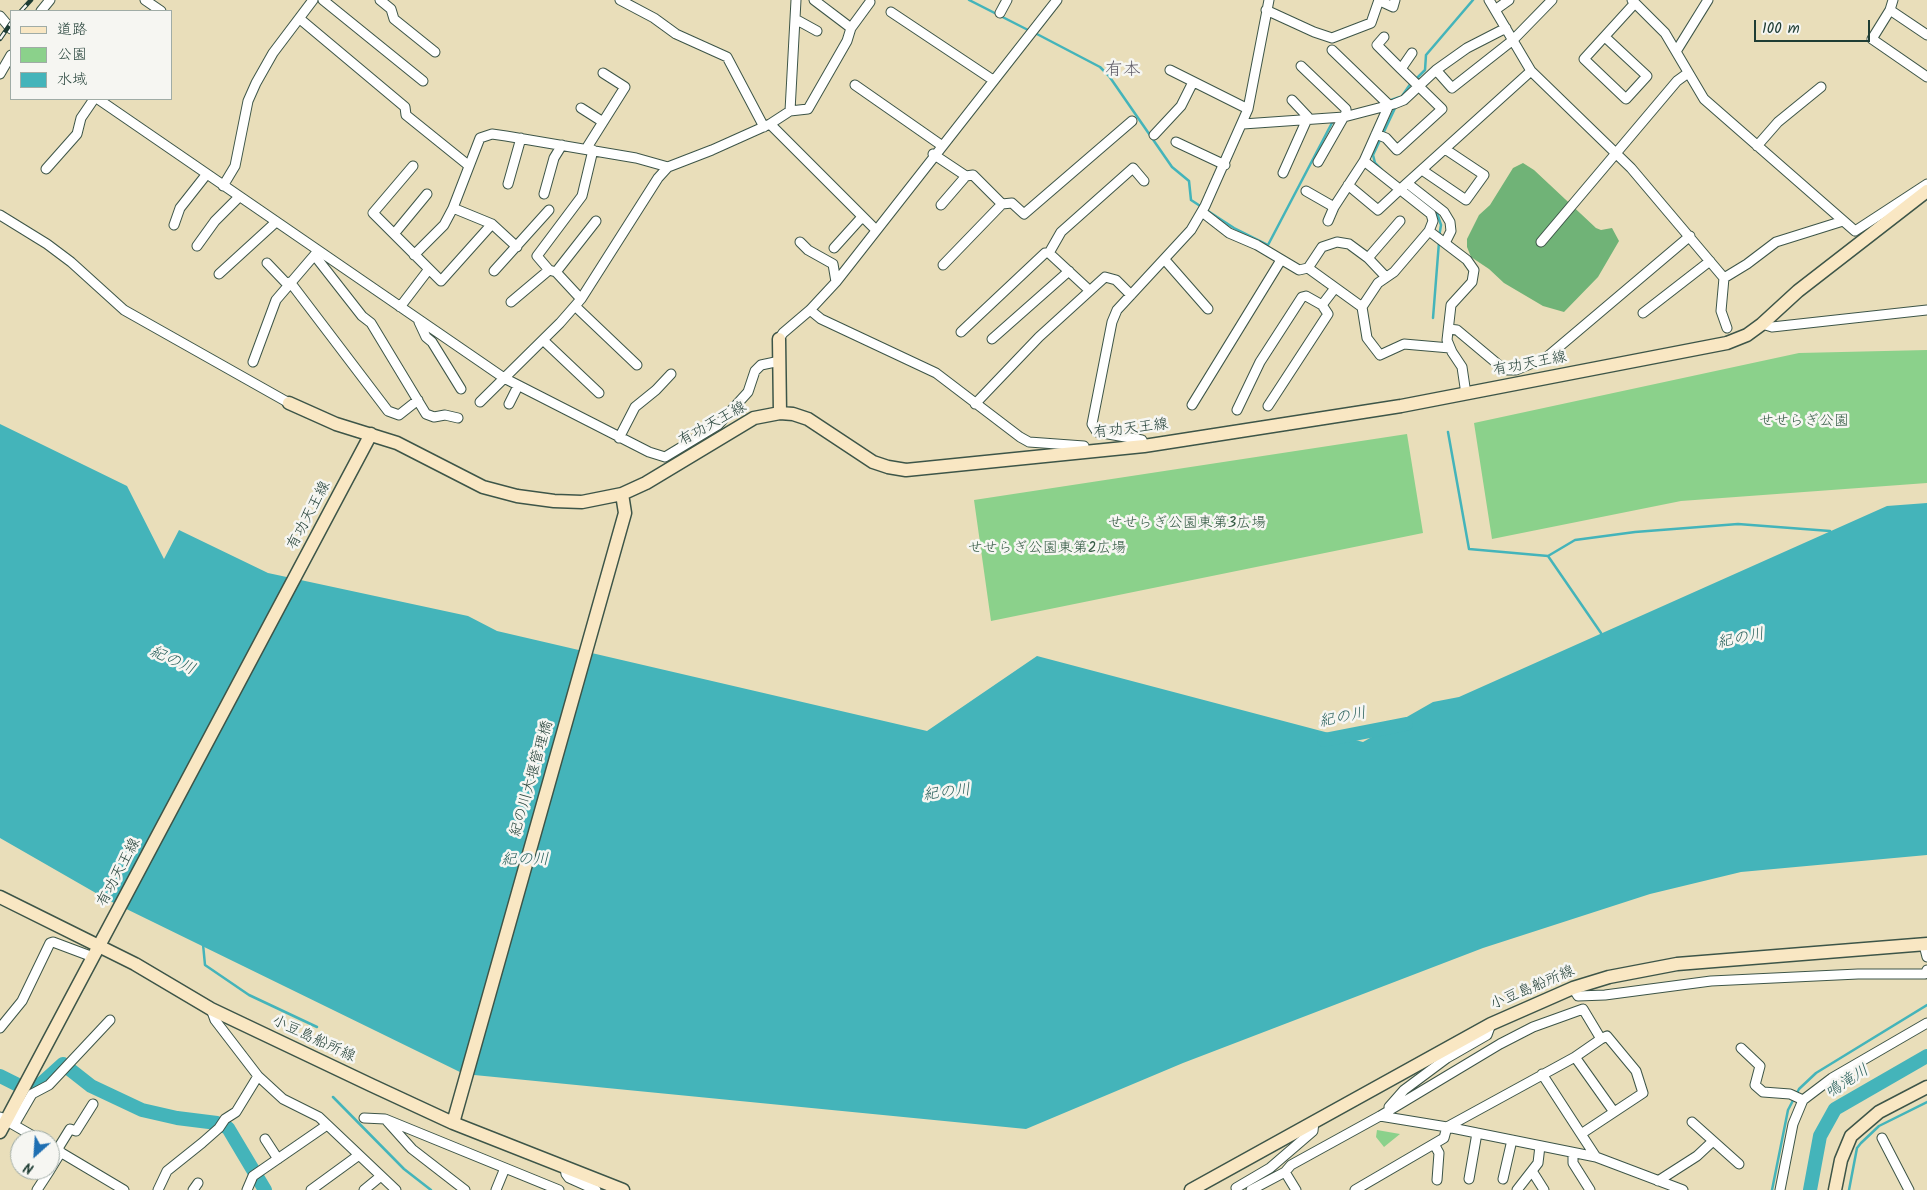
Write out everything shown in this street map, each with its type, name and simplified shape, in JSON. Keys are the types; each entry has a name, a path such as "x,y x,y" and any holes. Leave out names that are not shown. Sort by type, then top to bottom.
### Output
{"main road":[{"name":"有功天王線","path":"0,1132 371,434 397,443 466,480 508,494 554,501 582,502 622,494 646,483 754,418 780,413 793,414 808,419 872,462 888,468 906,470 1144,446 1466,394 1727,343 1747,335 1762,324 1798,291 1927,191"},
{"path":"779,339 780,413"},
{"path":"289,403 336,424 371,434"},
{"name":"紀の川大堰管理橋","path":"454,1118 625,513 622,494"},
{"name":"小豆島船所線","path":"0,897 211,1009 565,1167 623,1190"},
{"name":"小豆島船所線","path":"1192,1190 1491,1024 1573,988 1609,978 1677,964 1926,949"},
{"path":"1835,1190 1844,1149 1851,1136 1864,1122 1879,1112 1927,1087"},
{"path":"1838,1177 1843,1190"}],"street":[{"path":"42,10 50,0"},
{"path":"145,0 159,10"},
{"path":"223,186 235,166 248,101 256,83 273,53 300,19 312,0"},
{"path":"323,0 424,80"},
{"path":"380,0 391,9 394,20 435,52"},
{"path":"620,0 654,18 676,34 727,57 767,125 876,230"},
{"path":"790,111 797,20 796,0"},
{"path":"1000,13 1007,0"},
{"path":"779,339 783,332 810,310 836,282 933,154 1057,0"},
{"path":"1144,446 1142,440 1097,432 1092,424 1112,322 1117,310 1165,260 1204,210 1248,110 1269,0"},
{"path":"1266,10 1314,32 1332,38 1371,23 1380,0 1394,7 1395,0"},
{"path":"1489,0 1531,71 1616,153 1690,236 1724,278 1721,311 1726,328"},
{"path":"1495,10 1509,0"},
{"path":"1436,70 1452,88 1513,40 1552,0"},
{"path":"1678,50 1708,0"},
{"path":"1893,0 1890,10 1872,39 1927,77"},
{"path":"1605,37 1647,76 1626,99 1584,59 1605,37 1634,1 1665,32 1678,50 1688,73 1704,99 1855,231 1927,184"},
{"path":"819,2 851,28"},
{"path":"480,402 543,340 578,302 658,178 668,167 712,150 767,125 790,111 808,109 847,41 851,28 870,2"},
{"path":"1890,10 1927,35"},
{"path":"891,12 993,80"},
{"path":"0,16 10,28"},
{"path":"300,19 405,107 406,115 468,165"},
{"path":"797,20 817,31"},
{"path":"1243,124 1308,120 1342,115 1404,100 1415,83 1467,48 1506,28"},
{"path":"1381,136 1397,150 1442,109 1377,45 1384,37"},
{"path":"1332,50 1388,103"},
{"path":"1401,69 1412,53"},
{"path":"0,74 10,57"},
{"path":"1301,66 1342,115"},
{"path":"1170,70 1248,110"},
{"path":"1348,185 1378,210 1531,71"},
{"path":"603,73 625,87 603,122 590,150 582,196 537,256 637,365"},
{"path":"1540,242 1678,81 1688,73"},
{"path":"1154,135 1181,106 1193,82"},
{"path":"855,84 941,145"},
{"path":"1757,146 1778,122 1821,87"},
{"path":"46,168 77,134 82,118 93,100"},
{"path":"99,100 276,222 317,253 400,306 419,321 504,378 619,438 665,457 718,425 748,392 755,371 761,365 780,361"},
{"path":"1284,173 1308,120 1308,117 1292,100"},
{"path":"1328,221 1334,207 1381,136 1388,103"},
{"path":"581,108 603,122"},
{"path":"1318,162 1342,115"},
{"path":"943,265 1002,204 1012,203 1024,214 1132,121"},
{"path":"414,255 444,225 453,208 480,138 492,134 521,138 590,150 668,167"},
{"path":"508,184 521,138"},
{"path":"1176,142 1224,165"},
{"path":"544,194 554,158 562,145"},
{"path":"1422,170 1466,200 1484,175 1445,149"},
{"path":"933,154 966,176"},
{"path":"1364,160 1444,212 1450,222 1451,231 1444,243"},
{"path":"413,166 373,213 441,280 492,224"},
{"path":"961,332 1045,252 1049,252 1061,232 1132,168 1144,181"},
{"path":"174,225 180,208 206,175"},
{"path":"941,205 966,176 973,175 1002,204"},
{"path":"1404,187 1431,214 1433,221 1432,232 1394,272 1378,282 1362,306 1366,338 1380,355 1404,344 1450,348"},
{"path":"1306,191 1334,207"},
{"path":"394,234 427,194"},
{"path":"197,246 215,220 239,197"},
{"path":"453,208 492,224 517,247"},
{"path":"494,271 549,210"},
{"path":"1204,210 1229,233 1257,245 1299,270 1308,268 1322,246 1337,242 1349,244 1368,258 1386,277"},
{"path":"0,215 71,262 124,310 289,403"},
{"path":"834,248 862,217"},
{"path":"511,302 552,271 596,220"},
{"path":"1368,258 1400,221"},
{"path":"1724,278 1776,242 1843,221"},
{"path":"219,274 276,222"},
{"path":"1432,232 1467,260 1474,270 1472,282 1451,306 1447,340 1462,367 1466,394"},
{"path":"1448,329 1457,330 1500,366 1508,370 1516,370 1547,357 1690,236"},
{"path":"800,242 808,250 833,264 836,282"},
{"path":"1049,252 1089,290"},
{"path":"253,362 276,300 317,253"},
{"path":"317,253 362,316 371,323 426,414 434,417 458,418"},
{"path":"1165,260 1208,309"},
{"path":"1192,405 1281,260"},
{"path":"1643,313 1710,261"},
{"path":"267,263 289,284 388,411 399,415 418,400"},
{"path":"1308,268 1362,306"},
{"path":"400,306 429,269"},
{"path":"992,339 1069,271"},
{"path":"975,404 1089,290 1106,277 1116,280 1132,295"},
{"path":"1322,305 1335,288"},
{"path":"1237,410 1260,362 1302,297 1306,296 1322,305 1328,314 1268,406"},
{"path":"810,310 821,319 936,374 1029,442 1084,446"},
{"path":"1762,324 1772,327 1927,310"},
{"path":"419,321 426,337 432,342 461,389"},
{"path":"543,340 599,393"},
{"path":"619,438 635,407 656,390 671,374"},
{"path":"509,404 518,386"},
{"path":"0,1028 22,1001 50,943 98,948"},
{"path":"1573,988 1578,996 1605,995 1711,981 1858,974 1925,974 1927,970"},
{"path":"211,1009 220,1027 258,1076 283,1099 319,1118 396,1190"},
{"path":"1251,1190 1285,1172 1291,1165 1380,1116 1500,1044 1533,1027 1583,1009 1601,1039"},
{"path":"23,1130 7,1121 32,1094 49,1084 110,1020"},
{"path":"1741,1048 1760,1066 1755,1085 1763,1092 1798,1098 1927,1023"},
{"path":"1380,1116 1404,1090 1447,1058 1487,1035 1491,1024"},
{"path":"1354,1190 1444,1138 1447,1127 1575,1057 1607,1036 1636,1071 1643,1093 1581,1134"},
{"path":"1575,1057 1614,1112"},
{"path":"1542,1074 1596,1157"},
{"path":"158,1190 167,1171 236,1112 258,1076"},
{"path":"1780,1190 1798,1098"},
{"path":"60,1143 70,1129 76,1131 93,1104"},
{"path":"1380,1116 1447,1127 1596,1157 1683,1190"},
{"path":"364,1118 385,1119 559,1190"},
{"path":"385,1119 412,1149 465,1190"},
{"path":"1234,1190 1270,1168 1313,1131 1314,1122"},
{"path":"1692,1122 1739,1164"},
{"path":"247,1190 256,1174 327,1125"},
{"path":"1469,1179 1477,1133"},
{"path":"265,1138 278,1159"},
{"path":"1882,1138 1909,1190"},
{"path":"1503,1180 1512,1140"},
{"path":"1658,1181 1697,1156 1713,1141"},
{"path":"1434,1144 1439,1153 1437,1180"},
{"path":"1517,1190 1538,1163 1540,1146"},
{"path":"60,1151 124,1190"},
{"path":"1573,1152 1573,1163 1590,1190"},
{"path":"311,1190 359,1155"},
{"path":"565,1167 569,1178 596,1190"},
{"path":"496,1190 505,1168"},
{"path":"1532,1171 1544,1190"},
{"path":"1285,1172 1296,1190"},
{"path":"364,1190 381,1176"}],"green space":[{"path":"1523,163 1534,170 1596,228 1601,230 1612,228 1619,241 1598,277 1564,312 1543,306 1504,283 1489,269 1471,257 1467,247 1467,239 1479,215 1490,205 1513,168"},
{"name":"せせらぎ公園","path":"1927,350 1927,483 1681,501 1492,539 1474,423 1799,353"},
{"path":"1407,434 1423,533 991,621 974,500"},
{"path":"1377,1130 1400,1134 1384,1147 1376,1137"}],"water":[{"name":"紀の川","path":"0,424 127,486 164,559 179,530 268,573 468,616 497,631 927,731 1037,656 1363,742 1433,702 1459,697 1887,506 1927,503 1927,855 1741,872 1650,894 1483,948 1183,1063 1026,1129 464,1074 108,900 0,838"}],"waterway":[{"path":"969,0 1030,31"},
{"path":"1415,80 1425,70 1426,55 1473,0"},
{"path":"1035,33 1100,67 1109,76 1172,167 1189,181 1191,200 1234,228 1268,245 1334,119"},
{"path":"1400,99 1411,83"},
{"path":"1388,101 1400,97"},
{"path":"1382,170 1375,163 1373,155 1396,106"},
{"path":"1425,204 1437,213 1441,225 1439,237"},
{"path":"1433,318 1439,242"},
{"path":"1448,432 1469,549 1548,556 1575,540 1635,532 1738,524 1830,531"},
{"path":"1548,556 1601,633"},
{"name":"紀の川","path":"1324,740 1406,724"},
{"path":"203,944 205,965 249,995 317,1027"},
{"path":"1772,1190 1788,1110 1799,1089 1816,1073 1927,1005"},
{"name":"鳴滝川","path":"1810,1190 1820,1136 1835,1109 1927,1056"},
{"path":"32,1088 42,1083 63,1064 91,1086 142,1110 177,1118 217,1123 228,1128 265,1190"},
{"path":"0,1076 20,1086"},
{"path":"333,1097 404,1169 431,1190"},
{"path":"1849,1190 1857,1148 1861,1143 1879,1126 1927,1102"}],"railway":[{"path":"22,10 31,0"},
{"path":"0,39 10,24"}],"district":[{"name":"有本","path":"1123,72"}],"park label":[{"name":"せせらぎ公園東第3広場","path":"1187,524"},
{"name":"せせらぎ公園東第2広場","path":"1047,549"}]}
